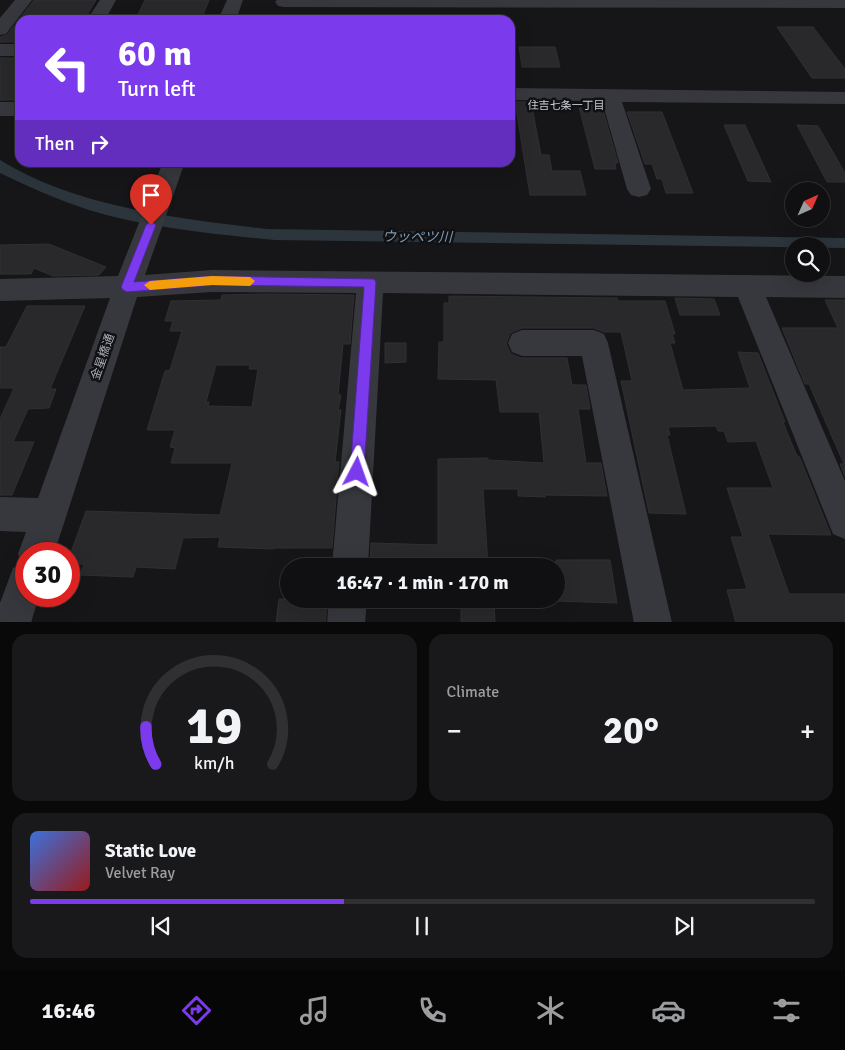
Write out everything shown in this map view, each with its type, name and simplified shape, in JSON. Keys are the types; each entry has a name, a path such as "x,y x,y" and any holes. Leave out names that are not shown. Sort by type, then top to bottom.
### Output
{"street":[{"path":"0,30 24,0"},
{"path":"99,15 108,0"},
{"path":"229,15 235,0"},
{"path":"285,0 284,2 845,3"},
{"path":"0,50 15,50"},
{"path":"515,94 845,98"},
{"path":"610,95 639,188"},
{"path":"0,109 15,109"},
{"name":"金星橋通","path":"40,542 127,287 172,167"},
{"path":"0,290 127,287 212,281 845,287"},
{"path":"351,558 370,282"},
{"path":"747,285 845,522"},
{"path":"522,343 594,343 653,622"},
{"path":"0,514 49,515"},
{"path":"12,622 17,607"},
{"path":"346,622 347,608"}],"water":[{"name":"ウッペツ川","path":"0,160 30,176 95,200 199,221 267,229 785,237 785,247 275,240 181,230 112,216 66,202 0,173"},
{"path":"830,238 845,238 845,248 830,248"}],"building":[{"path":"34,0 96,0 87,15 22,15"},
{"path":"145,0 209,0 203,15 138,15"},
{"path":"15,25 15,42 0,42 0,37 7,35"},
{"path":"777,27 813,27 845,69 845,78 812,78"},
{"path":"519,47 555,47 560,67 522,67"},
{"path":"0,58 15,58 15,100 0,100"},
{"path":"515,102 531,102 541,155 549,155 552,171 580,171 586,195 530,195"},
{"path":"578,103 601,103 618,163 615,163 616,169 595,169"},
{"path":"627,112 662,112 693,193 666,193 662,179 657,179 652,164 645,164"},
{"path":"724,125 745,125 771,182 748,181"},
{"path":"797,125 818,126 845,173 845,182 827,182"},
{"path":"49,244 106,267 99,275 53,276 34,268 31,274 0,274 0,245"},
{"path":"222,295 354,295 350,344 343,344 338,395 341,395 338,410 341,410 335,462 339,462 332,548 273,549 218,547 220,537 183,538 175,569 136,567 133,577 80,575 84,564 80,564 80,542 75,542 86,511 220,515 232,463 171,463 175,448 170,447 175,430 147,430 165,371 170,370 182,331 170,331 173,321 165,321 171,301 221,300","holes":["216,365 250,365 249,369 258,369 252,407 208,406 209,402 206,402"]},
{"path":"449,296 617,298 618,301 665,301 675,334 672,334 675,343 670,343 683,390 750,388 738,352 758,353 785,422 783,422 796,454 800,458 831,535 768,534 789,594 845,594 845,622 736,622 727,590 747,589 731,537 743,537 727,488 773,488 756,441 728,442 724,431 718,431 716,426 668,427 670,435 667,435 686,514 649,513 621,381 632,381 621,332 604,332 594,328 522,328 510,333 506,344 511,354 521,358 567,358 572,385 586,385 590,409 578,409 586,463 601,463 607,496 518,496 518,489 483,489 487,558 370,558 371,543 438,545 438,459 488,458 488,460 544,463 539,412 500,412 496,380 438,379 439,342 444,342 444,303 449,303"},
{"path":"675,298 714,299 720,315 680,315"},
{"path":"825,300 845,300 845,476 840,464 844,464 809,384 805,384 782,328 838,328"},
{"path":"27,306 85,306 50,389 56,389 49,408 28,409 13,442 34,442 12,495 0,495 0,419 14,388 0,388 0,347 6,347"},
{"path":"385,343 406,343 406,362 385,363"},
{"path":"565,560 610,560 617,603 565,601"},
{"path":"279,599 280,608 327,608 325,622 276,622"},
{"path":"461,608 494,608 495,622 461,622"}],"slow traffic":[{"path":"150,285 212,281 250,281"}],"district":[{"name":"住吉七条一丁目","path":"566,105"}],"route":[{"path":"151,225 127,287 212,281 370,282 357,472"}]}
